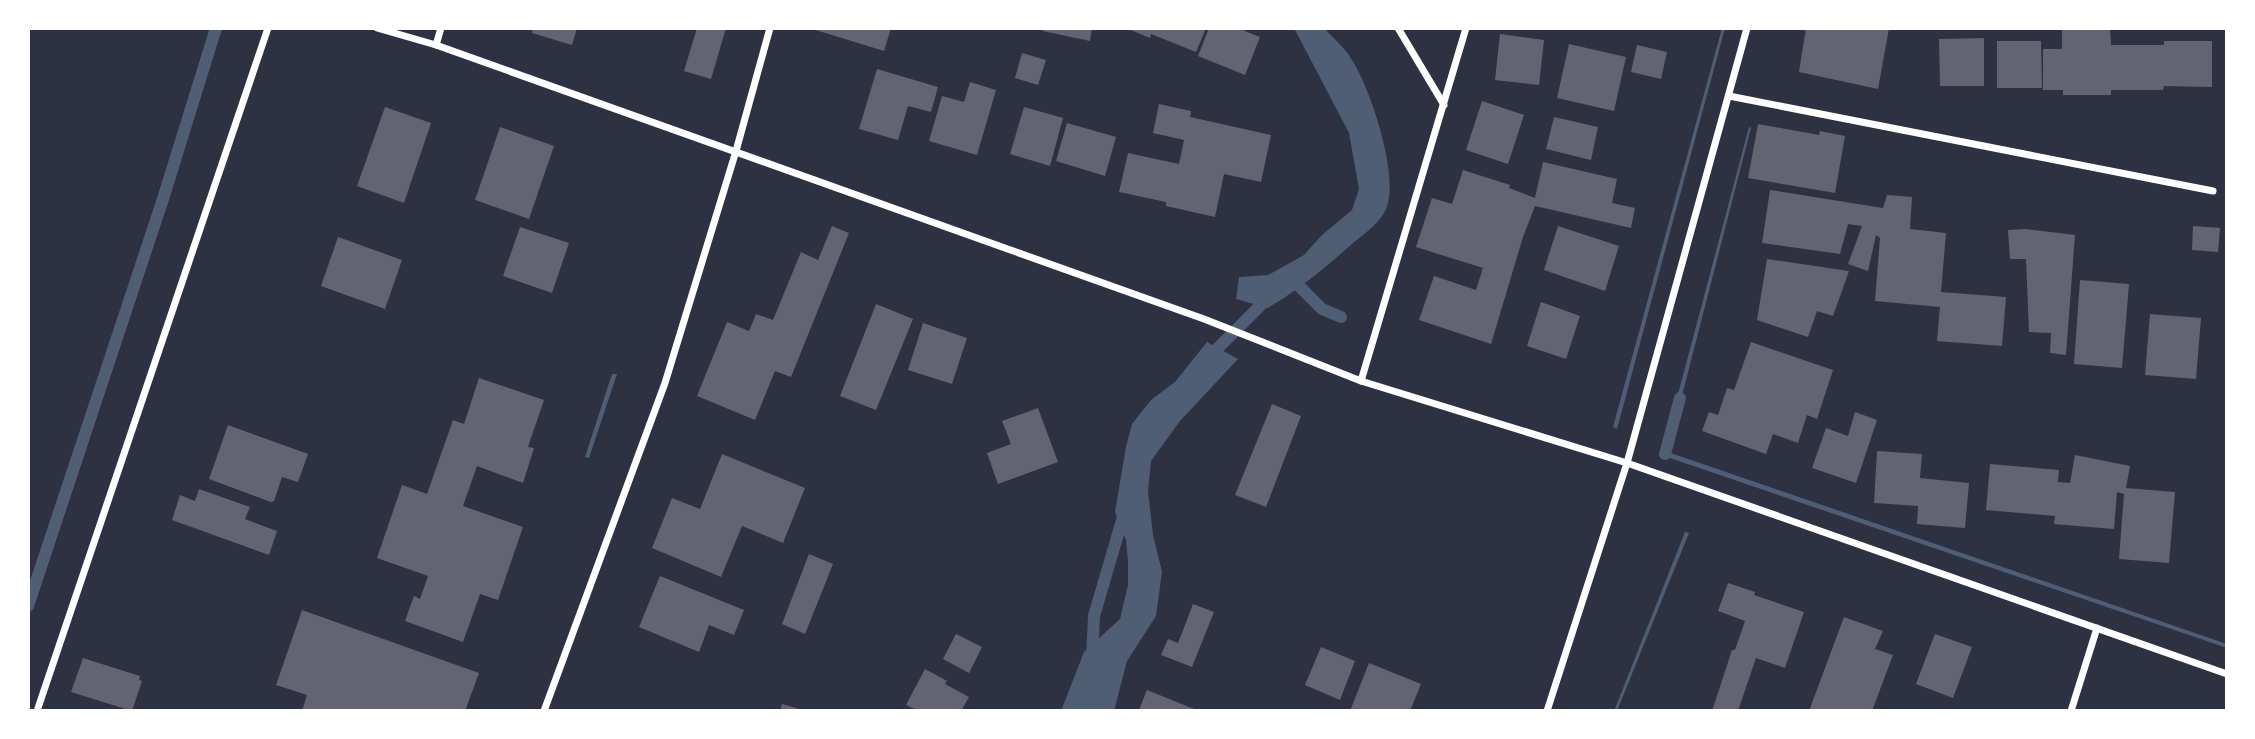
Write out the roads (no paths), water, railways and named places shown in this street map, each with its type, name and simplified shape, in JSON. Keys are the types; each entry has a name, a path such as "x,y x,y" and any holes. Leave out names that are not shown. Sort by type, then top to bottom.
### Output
{"street":[{"path":"37,711 268,28"},
{"path":"377,28 436,45 736,151 1204,319 1361,381 1628,463 2227,674"},
{"path":"436,45 441,28"},
{"path":"544,711 665,383 736,151 770,28"},
{"path":"1398,28 1444,105"},
{"path":"1361,381 1466,28"},
{"path":"1548,711 1628,463 1747,28"},
{"path":"1729,96 2213,191"},
{"path":"2071,711 2097,628"}],"water":[{"path":"1294,28 1324,28 1352,60 1367,91 1382,136 1390,181 1389,199 1384,213 1370,230 1312,277 1268,308 1236,299 1239,277 1268,275 1304,255 1322,235 1352,210 1359,189 1349,133"},
{"path":"1722,28 1725,28 1617,429 1613,427"},
{"path":"1749,127 1751,128 1677,415 1673,413"},
{"path":"1207,342 1238,359 1180,421 1151,461 1148,491 1153,535 1162,572 1156,616 1127,661 1114,711 1061,711 1084,652 1120,619 1128,585 1128,562 1126,540 1115,512 1132,424 1151,400 1175,382"},
{"path":"612,374 617,374 589,458 585,457"},
{"path":"1662,450 2227,644 2227,648 1661,455"},
{"path":"1685,532 1689,533 1617,711 1614,711"}],"waterway":[{"path":"28,606 163,199 216,28"},
{"path":"1291,278 1322,309 1341,317"},
{"path":"1208,358 1272,294"},
{"path":"1665,454 1680,398"},
{"path":"1092,659 1094,616 1125,510"}]}
